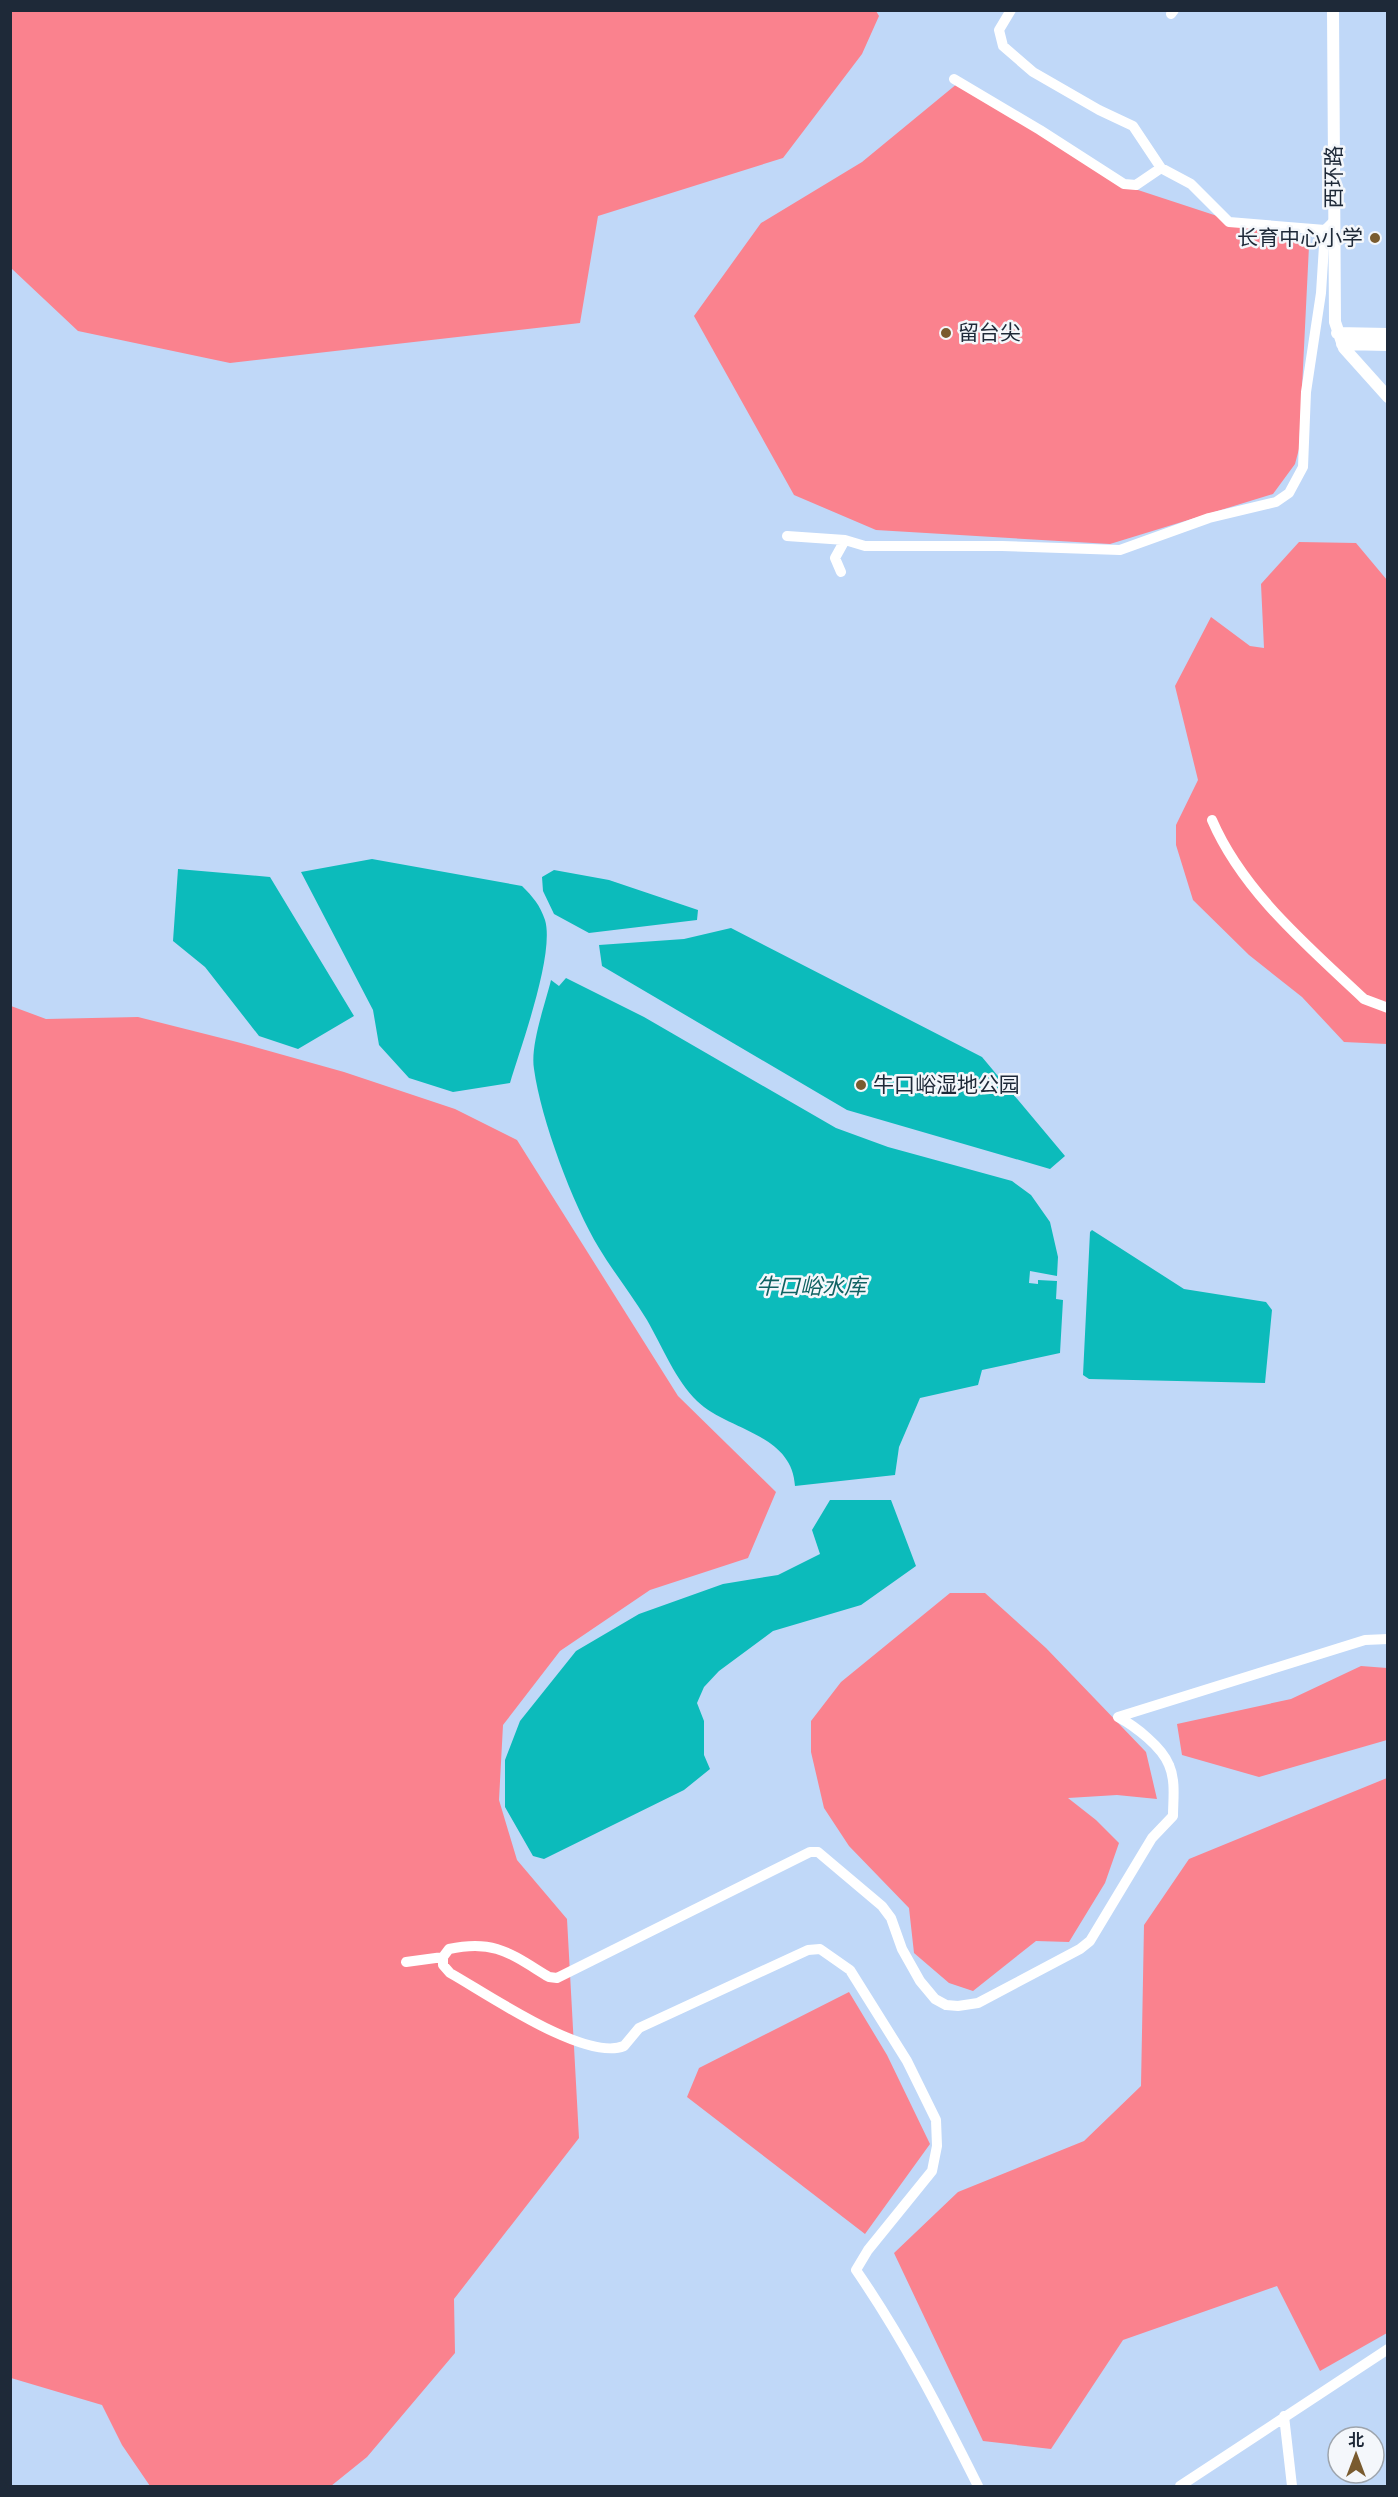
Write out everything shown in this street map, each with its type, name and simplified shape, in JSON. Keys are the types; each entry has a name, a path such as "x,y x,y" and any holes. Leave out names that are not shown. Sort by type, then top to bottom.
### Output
{"main road":[{"name":"西环路","path":"1333,10 1335,322 1343,339"},
{"name":"西环路","path":"1340,10 1343,339"},
{"path":"1343,339 1388,334"},
{"path":"1343,339 1388,345"},
{"path":"1343,339 1388,388"},
{"path":"1343,339 1388,397"}],"street":[{"path":"1011,10 999,30 1003,46 1033,72 1099,110 1133,126 1161,168 1191,184 1229,222 1325,230"},
{"path":"954,79 1040,130 1124,184 1136,185 1161,168"},
{"path":"787,536 845,540 865,546 1002,546 1120,550 1209,518 1276,502 1288,493 1303,467 1306,392 1321,293 1325,230 1335,220"},
{"path":"841,572 835,558 845,540"},
{"path":"1212,820 1221,841 1256,892 1364,999 1388,1008"},
{"path":"978,2487 880,2305 856,2270 868,2250 932,2171 937,2146 936,2120 926,2094 850,1970 820,1949 808,1950 639,2028 624,2046 603,2049 580,2043 551,2031 450,1973 443,1965 443,1957 448,1949 477,1944 505,1950 549,1977 557,1978 698,1905 810,1851 818,1852 882,1906 891,1918 902,1949 920,1981 935,1999 958,2007 978,2003 1080,1949 1090,1941 1152,1838 1173,1816 1173,1782 1169,1763 1135,1726 1118,1717 1365,1640 1388,1639"},
{"path":"406,1962 443,1957"},
{"path":"1180,2487 1388,2349"},
{"path":"1284,2416 1292,2487"}],"shaded area":[{"path":"11,11 876,11 879,16 862,54 783,158 598,216 580,323 230,363 78,331 11,268"},
{"path":"958,83 1138,190 1309,246 1299,449 1295,464 1273,494 1110,544 876,530 794,495 694,316 761,223 862,162"},
{"path":"1299,542 1356,543 1387,580 1387,1044 1344,1042 1302,997 1249,955 1193,900 1176,845 1176,825 1198,780 1175,686 1211,617 1250,646 1264,648 1261,584"},
{"path":"11,1006 46,1019 138,1017 237,1042 344,1072 455,1109 517,1140 678,1396 776,1492 748,1558 650,1590 560,1651 503,1725 499,1800 517,1860 567,1919 579,2138 454,2299 455,2353 367,2457 331,2486 150,2486 122,2445 102,2405 11,2378"},
{"path":"950,1593 985,1593 1046,1648 1146,1752 1157,1799 1117,1795 1068,1798 1096,1820 1119,1843 1105,1883 1069,1942 1036,1941 973,1991 949,1983 914,1953 909,1908 849,1846 824,1808 811,1752 811,1721 841,1682"},
{"path":"1361,1666 1387,1668 1387,1740 1259,1777 1182,1755 1177,1724 1291,1699"},
{"path":"1387,1778 1387,2333 1320,2371 1277,2286 1123,2340 1051,2449 983,2441 894,2253 958,2192 1084,2141 1141,2086 1144,1925 1189,1859"},
{"path":"849,1992 887,2055 930,2144 865,2234 687,2097 699,2068"}],"water":[{"path":"372,859 522,886 538,906 545,920 547,935 545,955 535,1000 510,1083 453,1092 409,1078 379,1045 373,1010 301,872"},
{"path":"178,869 270,877 354,1016 298,1049 259,1036 205,967 173,941"},
{"path":"554,870 609,880 698,910 697,920 589,933 554,914 543,891 542,877"},
{"path":"731,928 982,1057 1065,1156 1050,1169 847,1110 602,966 599,945 684,939"},
{"name":"牛口峪水库","path":"566,978 644,1017 836,1128 888,1147 1012,1181 1031,1195 1050,1222 1058,1257 1057,1276 1030,1271 1029,1283 1038,1284 1038,1280 1057,1281 1056,1299 1063,1300 1060,1353 982,1370 978,1385 920,1398 899,1447 895,1475 795,1486 791,1468 783,1455 771,1444 710,1411 689,1393 647,1320 599,1248 579,1209 559,1162 543,1112 533,1059 536,1037 551,980 559,986"},
{"path":"1092,1230 1184,1289 1266,1302 1272,1310 1265,1383 1089,1379 1083,1375 1090,1232"},
{"path":"830,1500 891,1500 916,1566 861,1605 773,1631 719,1671 704,1687 697,1703 704,1721 704,1755 710,1769 684,1790 544,1859 533,1856 505,1807 505,1760 520,1721 576,1651 639,1614 723,1584 778,1575 820,1554 812,1530"}],"place":[{"name":"长育中心小学","path":"1375,238"},
{"name":"留台尖","path":"946,333"},
{"name":"牛口峪湿地公园","path":"861,1085"}]}
